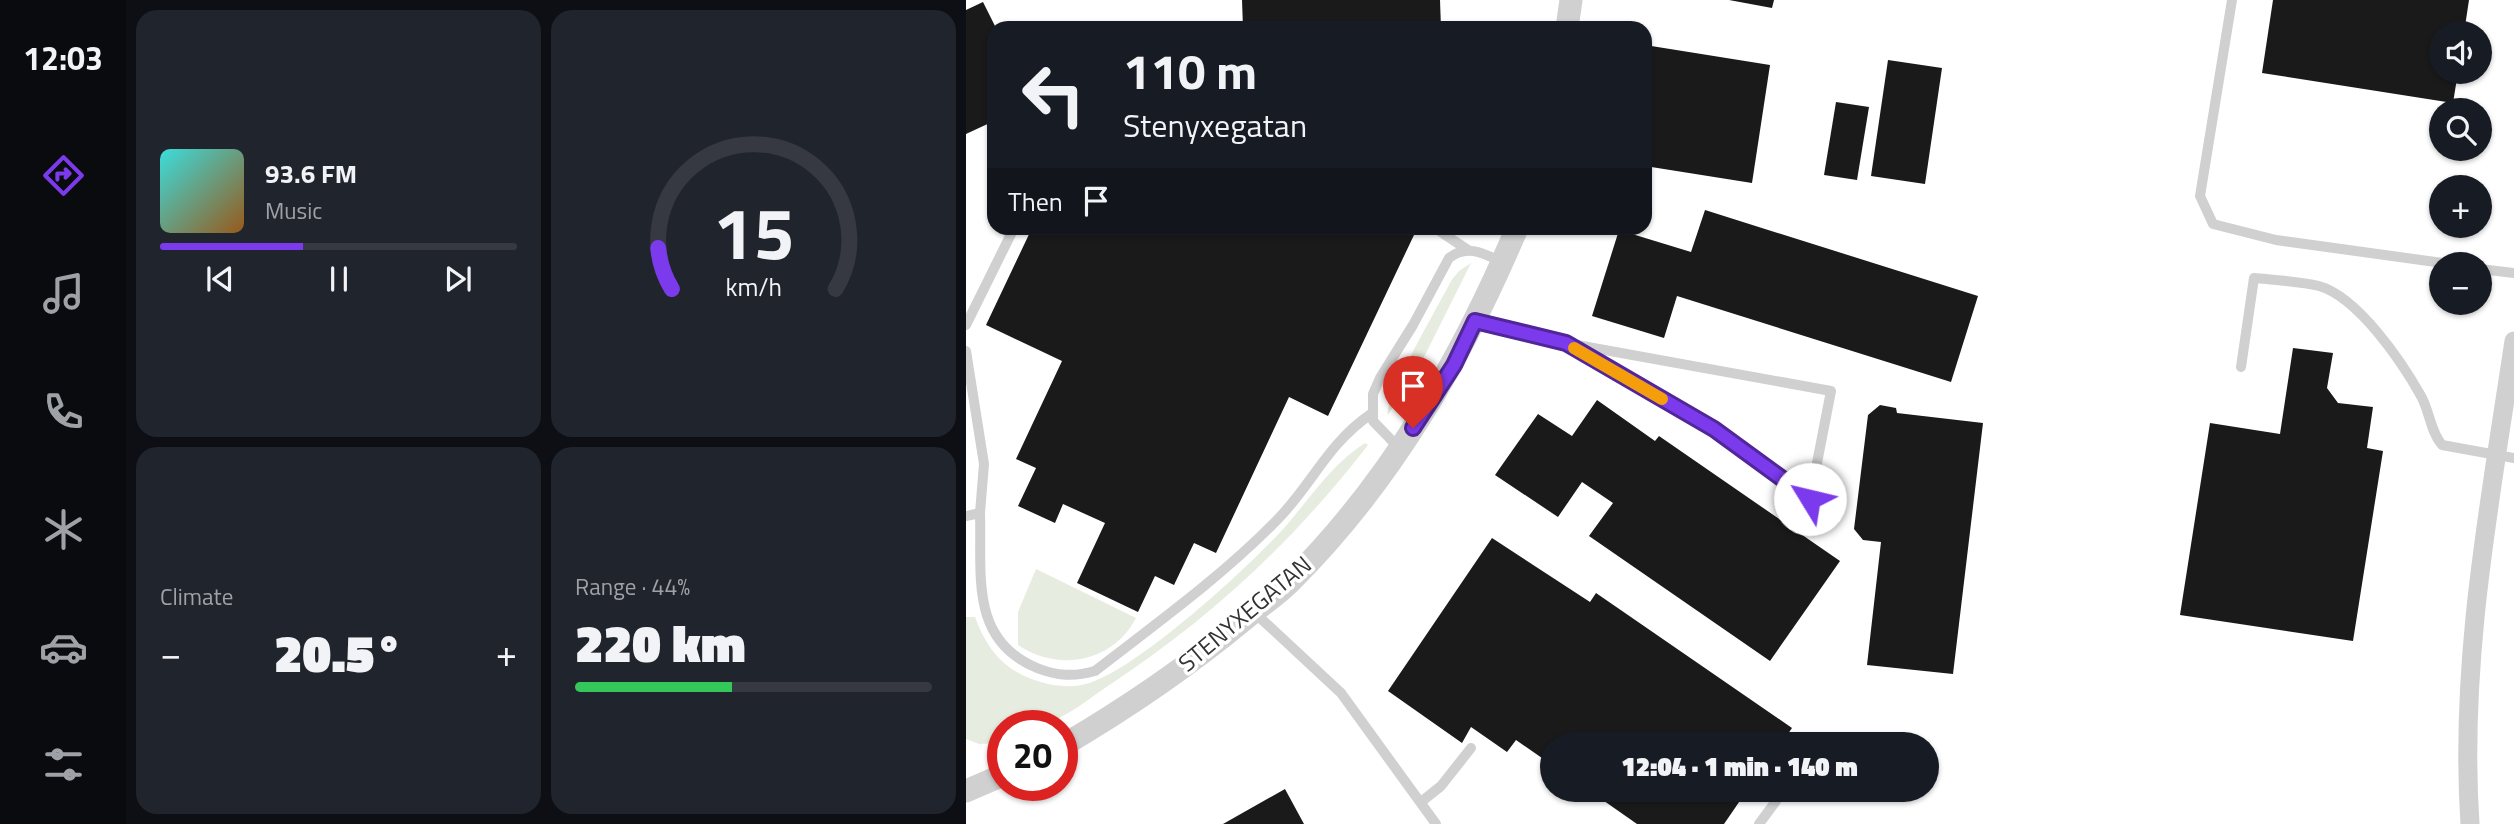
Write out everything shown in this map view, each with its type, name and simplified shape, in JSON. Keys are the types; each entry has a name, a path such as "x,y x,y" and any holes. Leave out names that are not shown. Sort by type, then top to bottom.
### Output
{"street":[{"path":"1568,21 1571,0"},
{"name":"STENYXEGATAN","path":"1078,737 1116,715 1192,661 1288,584 1345,523 1400,449 1454,365 1514,235"},
{"path":"2470,824 2467,747 2472,625 2505,457 2514,341"},
{"path":"966,791 987,782"}],"lane":[{"path":"2232,0 2200,196 2213,225 2276,240 2429,261"},
{"path":"966,325 1011,235"},
{"path":"1446,235 1468,250 1502,262"},
{"path":"1400,449 1383,435 1371,414 1373,394 1380,377 1413,325 1449,258 1459,251 1468,250"},
{"path":"2492,270 2514,273"},
{"path":"2241,367 2254,278 2321,287 2352,307 2373,328 2412,380 2425,403 2434,435 2442,445 2505,457"},
{"path":"1475,321 1566,343 1831,391 1810,499 1714,429 1566,343"},
{"path":"966,354 984,464 980,513 983,611 995,637 1010,653 1027,664 1061,675 1078,676 1095,671 1205,587 1278,519 1346,431 1371,414"},
{"path":"966,516 980,513"},
{"path":"1254,611 1340,693 1436,824"},
{"path":"1421,802 1441,786 1471,748"},
{"path":"1759,824 1775,802"}],"shaded area":[{"path":"1471,263 1422,361 1388,415 1389,405 1403,371 1451,281"},
{"path":"1365,443 1368,445 1279,547 1180,635 1073,710 987,710 987,744 966,739 966,617 975,617 989,646 1010,668 1029,678 1050,684 1086,684 1133,660 1191,616 1246,567 1285,527 1332,471"},
{"path":"1036,569 1136,618 1126,633 1099,653 1067,660 1034,653 1018,645 1018,612"}],"building":[{"path":"1242,0 1440,0 1441,21 1243,21"},
{"path":"1729,0 1774,0 1772,8"},
{"path":"2273,0 2469,0 2466,21 2429,21 2429,84 2456,84 2454,98 2429,99 2262,73"},
{"path":"983,2 992,21 987,21 987,124 966,134 966,10"},
{"path":"1652,46 1770,65 1752,183 1652,167"},
{"path":"1888,60 1942,68 1925,184 1871,176"},
{"path":"1836,102 1869,107 1857,180 1824,175"},
{"path":"1705,210 1978,296 1951,382 1677,296 1664,338 1592,316 1617,235 1635,235 1691,252"},
{"path":"1029,235 1414,235 1328,416 1289,397 1216,553 1194,543 1174,585 1155,576 1138,612 1077,583 1105,523 1063,504 1055,523 1018,506 1036,468 1016,459 1062,361 986,325"},
{"path":"2293,348 2333,353 2327,388 2338,403 2373,407 2367,448 2383,451 2353,641 2180,615 2210,423 2280,434"},
{"path":"1597,400 1655,441 1659,436 1840,561 1770,661 1589,536 1613,503 1582,482 1558,517 1495,475 1538,414 1572,436"},
{"path":"1880,405 1896,408 1897,413 1983,423 1953,674 1867,665 1881,542 1863,540 1854,529 1868,415"},
{"path":"1492,538 1590,602 1596,593 1792,728 1789,732 1540,732 1540,757 1516,740 1507,752 1471,727 1462,743 1388,691"},
{"path":"1285,789 1304,824 1223,824"},
{"path":"1606,802 1739,802 1724,824 1637,824"}],"slow traffic":[{"path":"1574,348 1662,399"}],"route":[{"path":"1413,428 1454,365 1475,321 1566,343 1714,429 1810,499"}]}
